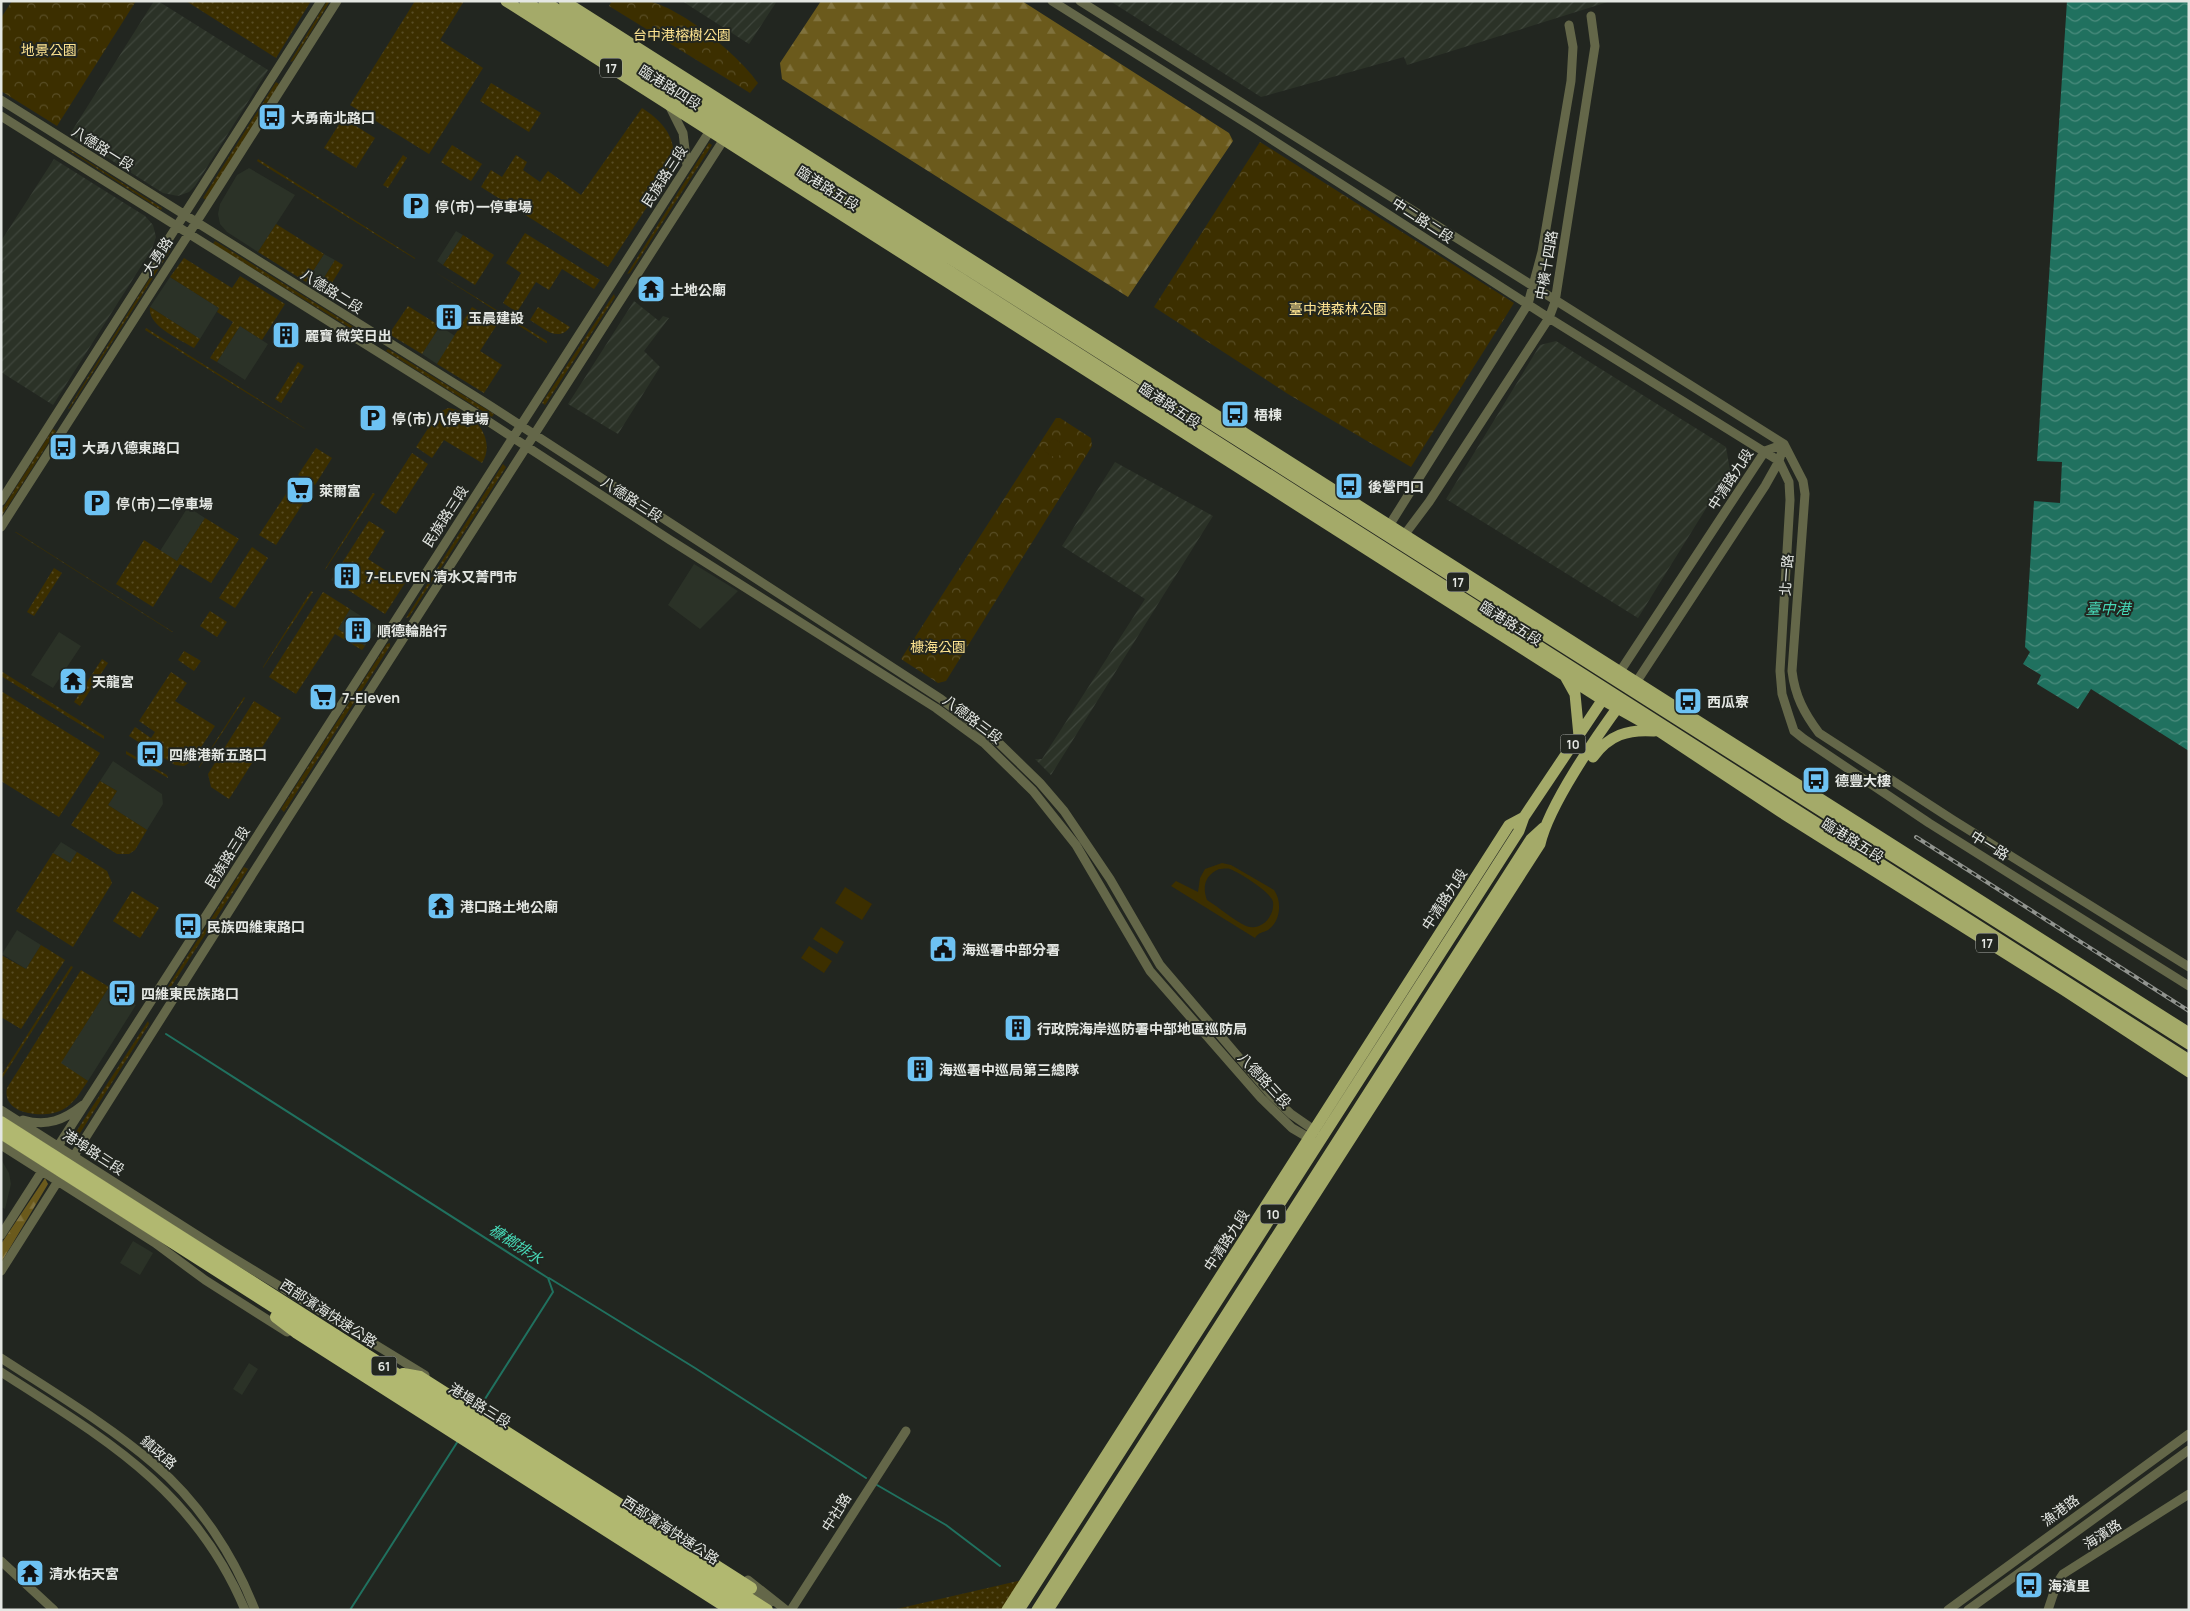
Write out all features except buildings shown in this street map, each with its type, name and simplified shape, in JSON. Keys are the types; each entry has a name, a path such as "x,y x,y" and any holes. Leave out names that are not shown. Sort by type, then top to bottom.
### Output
{"highway":[{"name":"西部濱海快速公路","path":"8,1120 396,1373 778,1608"},
{"name":"西部濱海快速公路","path":"1,1133 749,1610"},
{"path":"228,1277 296,1333 731,1610"},
{"path":"396,1373 420,1377 751,1588"}],"main road":[{"name":"臨港路四段","path":"506,1 668,104 725,122"},
{"name":"臨港路四段","path":"525,1 725,122"},
{"name":"臨港路四段","path":"544,1 725,122"},
{"name":"臨港路四段","path":"564,1 725,122"},
{"name":"臨港路五段","path":"725,122 1380,539 1562,673 1620,704 2189,1060"},
{"name":"臨港路五段","path":"725,122 1380,539 1606,696"},
{"name":"臨港路五段","path":"1395,549 1618,675 2189,1033"},
{"path":"1562,673 1575,694 1579,736"},
{"name":"中清路九段","path":"1019,1610 1513,840 1524,818 1606,696 1618,675"},
{"name":"臨港路五段","path":"1634,685 2189,1044"},
{"name":"10","path":"1037,1610 1531,839 1543,828 1567,786 1634,685"},
{"name":"臨港路五段","path":"1620,704 1784,814 2189,1072"},
{"path":"1567,786 1584,770 1599,749 1613,737 1630,731 1660,732"},
{"name":"中清路九段","path":"1007,1610 1509,826 1524,818"},
{"path":"1048,1610 1540,844 1543,828"}],"street":[{"name":"大勇路","path":"1,527 191,219 320,1"},
{"name":"大勇路","path":"1,501 337,1"},
{"name":"中二路二段","path":"1052,1 1254,128 1549,318 1779,461"},
{"name":"中二路二段","path":"1080,1 1555,302 1784,444"},
{"name":"中橫十四路","path":"1395,549 1429,502 1549,318 1555,302 1595,46 1591,16"},
{"name":"中橫十四路","path":"1380,539 1528,304 1534,288 1571,82 1573,47 1569,25"},
{"name":"八德路一段","path":"1,100 191,219"},
{"path":"668,104 683,134 687,166"},
{"path":"2,117 10,106"},
{"name":"八德路一段","path":"2,117 183,230"},
{"path":"1,1271 534,435 725,122"},
{"name":"民族路三段","path":"1,1235 687,166 725,122"},
{"name":"八德路二段","path":"191,219 534,435"},
{"name":"八德路二段","path":"183,230 513,437"},
{"name":"八德路三段","path":"534,435 941,699 1000,744 1040,783 1064,811 1110,879 1160,966 1271,1095 1312,1134"},
{"name":"八德路三段","path":"513,437 936,708 984,743 1048,808 1076,845 1150,971 1261,1098 1292,1128 1312,1134"},
{"path":"1634,685 1779,461 1784,444"},
{"name":"中清路九段","path":"1618,675 1765,452 1784,444"},
{"name":"北一路","path":"1784,444 1803,481 1806,494 1792,671 1795,691 1804,712"},
{"name":"北一路","path":"1779,461 1788,482 1790,500 1780,671 1782,694 1789,716"},
{"path":"936,708 941,699"},
{"name":"中一路","path":"1804,712 1819,733 2189,968"},
{"name":"中一路","path":"1789,716 1794,731 1826,754 1929,823 2189,986"},
{"path":"1150,971 1160,966"},
{"path":"8,1120 34,1123 53,1122 70,1115 88,1101"},
{"name":"港埠路三段","path":"1,1110 8,1120 59,1147 484,1411 754,1583 778,1608"},
{"path":"1,1145 155,1243 205,1280 721,1610"},
{"name":"港埠路三段","path":"172,1218 222,1256 748,1592 778,1608"},
{"path":"155,1243 211,1273 740,1610"},
{"name":"鎮政路","path":"1,1358 113,1432 164,1474 191,1502 229,1555 255,1610"},
{"name":"鎮政路","path":"1,1372 108,1441 148,1473 183,1507 217,1554 246,1610"},
{"name":"中社路","path":"791,1610 906,1430"},
{"name":"漁港路","path":"1948,1610 2189,1434"},
{"name":"漁港路","path":"1968,1610 2189,1450"},
{"name":"海濱路","path":"2048,1610 2057,1583 2063,1574 2189,1494"},
{"path":"1,1562 54,1610"},
{"path":"751,1588 778,1608"}],"shaded area":[{"path":"154,1 158,1 268,70 195,186 189,192 178,196 163,193 70,134"},
{"path":"682,1 777,1 749,44"},
{"path":"1110,1 1611,1 1407,65 1404,57 1261,97"},
{"path":"54,159 145,216 153,225 156,237 152,249 53,405 1,372 1,241"},
{"path":"249,168 295,195 258,252 227,232 220,224 218,214 220,204 237,175"},
{"path":"456,231 463,235 443,265 437,261"},
{"path":"324,254 335,260 317,289 306,282"},
{"path":"170,277 219,308 200,339 150,307"},
{"path":"634,301 659,321 663,316 669,318 644,351 660,367 618,434 568,404"},
{"path":"240,326 268,344 245,380 217,362"},
{"path":"440,326 455,336 437,364 422,354"},
{"path":"1556,341 1726,447 1730,470 1638,618 1446,499 1540,345"},
{"path":"1115,462 1213,516 1051,775 1035,759 1042,759 1145,599 1062,546"},
{"path":"188,507 205,518 177,561 160,551"},
{"path":"342,563 358,574 348,590 331,580"},
{"path":"694,564 738,591 700,629 668,605"},
{"name":"順德輪胎行","path":"350,609 377,626 365,646 338,629"},
{"path":"59,632 81,646 53,688 31,675"},
{"path":"113,761 162,794 163,804 147,830 108,805 117,791 100,781"},
{"path":"61,842 77,852 70,863 53,853"},
{"path":"17,930 41,945 26,969 2,954"},
{"path":"109,987 136,1005 88,1081 60,1064"},
{"path":"1,1159 9,1173 11,1184 5,1209 1,1207"},
{"path":"133,1241 153,1253 140,1275 120,1263"},
{"path":"249,1363 258,1369 242,1395 233,1389"}],"green space":[{"name":"地景公園","path":"12,1 136,1 57,126 1,91 1,18"},
{"path":"186,1 311,1 276,58"},
{"path":"327,1 330,1 293,61 290,62"},
{"path":"415,1 464,1 440,40 483,68 429,154 350,105"},
{"name":"台中港榕樹公園","path":"612,1 647,1 675,12 708,34 738,60 758,83 750,93 609,6"},
{"path":"821,1 1022,1 1229,133 1233,141 1128,297 782,79 780,63"},
{"path":"276,82 279,84 206,200 203,198"},
{"path":"491,83 541,113 529,132 480,101"},
{"path":"642,108 659,121 670,137 673,146 672,165 667,176 608,267 481,187 491,170 502,177 516,155 527,162 523,170 540,182 548,171 581,195"},
{"path":"343,118 375,138 356,168 324,148"},
{"name":"臺中港森林公園","path":"1260,142 1514,303 1411,467 1288,394 1154,307"},
{"path":"709,143 712,145 630,273 627,274"},
{"path":"452,145 482,164 471,181 441,162"},
{"path":"68,150 162,208 161,210"},
{"path":"403,155 407,158 388,188 383,185"},
{"path":"258,159 415,258 415,259 257,161"},
{"path":"276,224 324,254 306,282 258,252"},
{"path":"525,233 600,280 594,289 562,269 549,290 536,282 517,312 503,303 521,273 506,263"},
{"path":"463,235 494,255 475,285 443,265"},
{"path":"215,241 365,334 365,337 213,244"},
{"path":"168,249 170,251 68,409"},
{"path":"184,258 232,288 240,276 285,304 262,340 240,326 217,362 210,358 233,322 217,312 219,308 170,277"},
{"path":"335,260 343,265 325,294 317,289"},
{"path":"435,272 547,341 547,343 546,343"},
{"path":"614,294 615,297 545,405 542,403"},
{"path":"408,306 440,326 422,354 389,334"},
{"path":"150,307 200,339 194,348 159,326 150,314"},
{"path":"472,307 498,323 480,351 502,365 484,393 437,364"},
{"path":"538,307 570,327 561,334 545,330 530,320"},
{"path":"146,328 304,428 305,429 145,330"},
{"path":"388,349 494,414 492,417 386,351"},
{"path":"298,362 304,366 281,403 275,399"},
{"path":"448,408 458,410 474,420 485,436 486,454 482,463 444,440 432,458 416,447 438,413"},
{"name":"槺海公園","path":"1056,418 1060,418 1091,438 1092,446 946,681 938,683 901,659"},
{"path":"53,429 56,431 1,517 1,511"},
{"path":"1053,438 1066,446 1057,459 1044,451"},
{"path":"316,448 332,458 315,485 298,475"},
{"path":"412,453 428,464 396,514 380,503"},
{"path":"503,464 506,467 409,617 406,618"},
{"path":"290,488 306,499 276,545 259,535"},
{"path":"373,493 375,494 325,570 325,569"},
{"path":"205,518 239,539 211,583 180,564 153,607 116,584 144,540 177,561"},
{"path":"369,521 385,531 368,559 405,583 385,614 348,590 358,574 342,563"},
{"path":"16,532 173,632 172,632"},
{"path":"252,547 268,558 235,608 219,598"},
{"path":"54,568 62,573 34,616 27,612"},
{"path":"311,591 313,592 263,668 263,667"},
{"path":"323,592 350,609 338,629 365,646 362,650 335,634 296,694 269,677"},
{"path":"210,611 227,622 217,637 200,626"},
{"path":"390,643 390,646 284,812 281,809 387,644"},
{"path":"184,651 201,661 194,671 178,660"},
{"path":"102,659 108,663 80,706 74,702"},
{"path":"1,671 104,736 104,739 1,676"},
{"path":"171,672 187,683 175,701 215,726 192,761 184,766 175,765 129,736 135,727 151,738 155,732 139,721"},
{"path":"1,691 100,753 59,817 1,781 1,742 4,738 1,736"},
{"path":"245,698 199,768 199,767"},
{"path":"254,701 281,718 229,799 211,787 208,774"},
{"path":"126,751 167,775 168,778 126,754"},
{"path":"100,781 117,791 108,805 147,830 135,850 129,854 117,854 71,825"},
{"path":"77,852 107,871 112,883 73,947 16,911 53,853 70,863"},
{"path":"1222,863 1231,865 1274,890 1279,905 1276,922 1268,930 1255,938 1171,886 1176,881 1198,892 1200,878 1205,869","holes":["1219,869 1230,869 1241,874 1261,888 1271,898 1273,902 1272,913 1262,925 1257,927 1246,926 1207,900 1206,882"]},
{"path":"244,867 248,869 165,996 164,993"},
{"path":"845,887 872,904 862,920 835,903"},
{"path":"132,891 159,908 140,938 113,921"},
{"path":"821,927 844,942 837,954 813,939"},
{"path":"41,945 65,960 21,1029 1,1017 1,955 26,969"},
{"path":"809,946 832,961 824,973 801,958"},
{"path":"71,966 73,967 1,1080 1,1076"},
{"path":"81,970 109,987 61,1063 88,1081 73,1101 55,1113 36,1114 17,1109 7,1097 7,1088"},
{"path":"148,1021 149,1024 75,1141 72,1138"},
{"path":"45,1178 48,1184 1,1263 1,1244"},
{"path":"1022,1580 1003,1610 892,1610"}],"water":[{"name":"臺中港","path":"2067,1 2189,1 2189,751 2091,689 2078,709 2037,684 2041,675 2023,664 2030,652 2025,647 2034,501 2060,503 2062,462 2037,461"}],"waterway":[{"name":"槺榔排水","path":"166,1034 548,1278 553,1292 478,1410"},
{"path":"549,1278 695,1368 866,1478"},
{"name":"槺榔排水","path":"350,1610 458,1441"},
{"path":"877,1485 946,1525 1000,1566"}],"railway":[{"path":"1916,837 2189,1011"}],"place":[{"name":"大勇南北路口","path":"272,117"},
{"name":"停(市)一停車場","path":"416,206"},
{"name":"土地公廟","path":"651,289"},
{"name":"玉晨建設","path":"449,317"},
{"name":"麗寶 微笑日出","path":"286,335"},
{"name":"梧棟","path":"1235,414"},
{"name":"停(市)八停車場","path":"373,418"},
{"name":"大勇八德東路口","path":"63,447"},
{"name":"後營門口","path":"1349,486"},
{"name":"萊爾富","path":"300,490"},
{"name":"停(市)二停車場","path":"97,503"},
{"name":"7-ELEVEN 清水又菁門市","path":"347,576"},
{"name":"順德輪胎行","path":"358,630"},
{"name":"天龍宮","path":"73,681"},
{"name":"7-Eleven","path":"323,697"},
{"name":"西瓜寮","path":"1688,701"},
{"name":"四維港新五路口","path":"150,754"},
{"name":"德豐大樓","path":"1816,780"},
{"name":"港口路土地公廟","path":"441,906"},
{"name":"民族四維東路口","path":"188,926"},
{"name":"海巡署中部分署","path":"943,949"},
{"name":"四維東民族路口","path":"122,993"},
{"name":"行政院海岸巡防署中部地區巡防局","path":"1018,1028"},
{"name":"海巡署中巡局第三總隊","path":"920,1069"},
{"name":"清水佑天宮","path":"30,1573"},
{"name":"海濱里","path":"2029,1585"}]}
